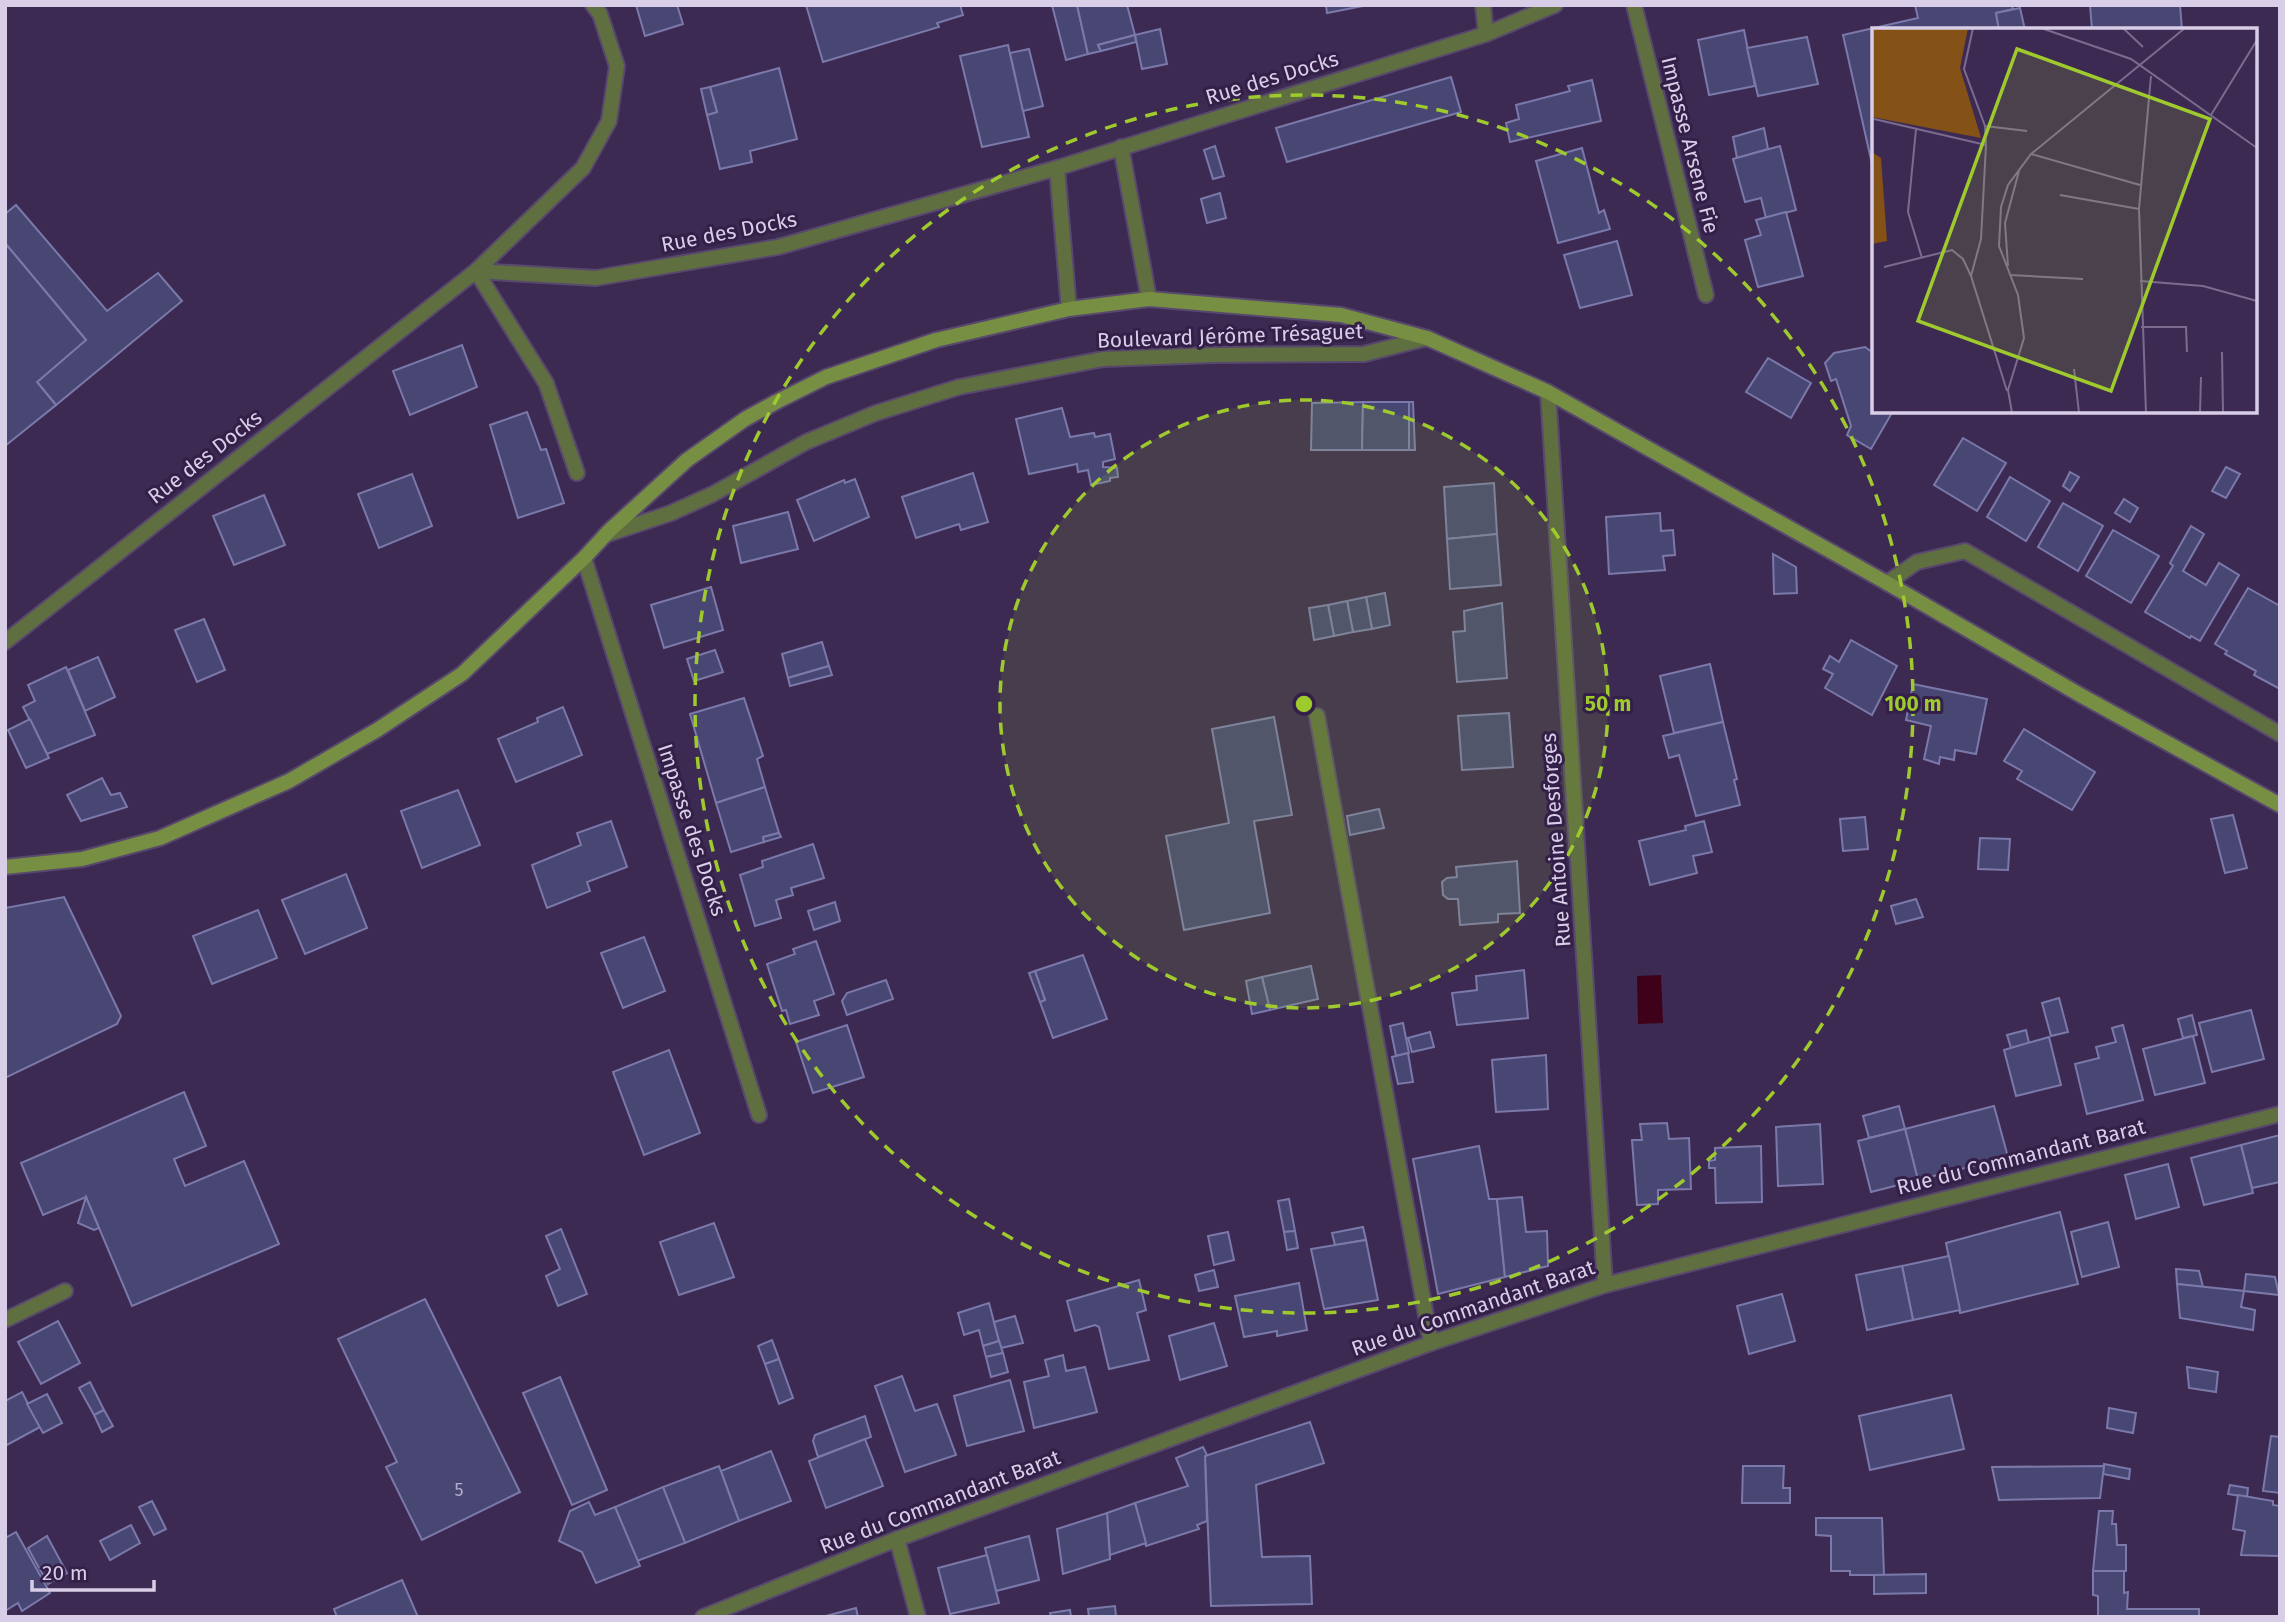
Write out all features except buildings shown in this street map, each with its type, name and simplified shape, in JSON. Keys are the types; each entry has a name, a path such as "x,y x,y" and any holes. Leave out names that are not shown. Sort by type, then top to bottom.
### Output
{"main road":[{"path":"5,867 82,859 160,838 289,781 377,730 462,674 605,535 687,460 745,419 826,377 936,340 1069,309 1149,299 1341,315 1427,338 1548,392 2082,696 2280,805"}],"street":[{"path":"577,473 545,383 476,271 583,168 609,121 617,66 600,14 593,5"},
{"path":"1483,5 1486,34"},
{"name":"Rue des Docks","path":"5,642 476,271 596,278 778,247 1057,168 1486,34 1555,5"},
{"name":"Impasse Arsene Fie","path":"1634,5 1706,295"},
{"path":"1121,147 1149,299"},
{"path":"1057,168 1069,309"},
{"name":"Boulevard Jérôme Trésaguet","path":"605,535 671,513 713,494 806,442 876,414 959,387 1102,359 1364,354 1427,338"},
{"name":"Rue Antoine Desforges","path":"1548,392 1605,1284"},
{"path":"1887,583 1917,562 1965,551 2280,734"},
{"name":"Impasse des Docks","path":"584,558 759,1115"},
{"path":"1318,716 1431,1343"},
{"name":"Rue du Commandant Barat","path":"703,1617 897,1539 1431,1343 1605,1284 2280,1114"},
{"path":"5,1320 65,1291"},
{"path":"897,1539 918,1617"}],"shaded area":[{"path":"1661,975 1663,1023 1638,1024 1637,976"}]}
